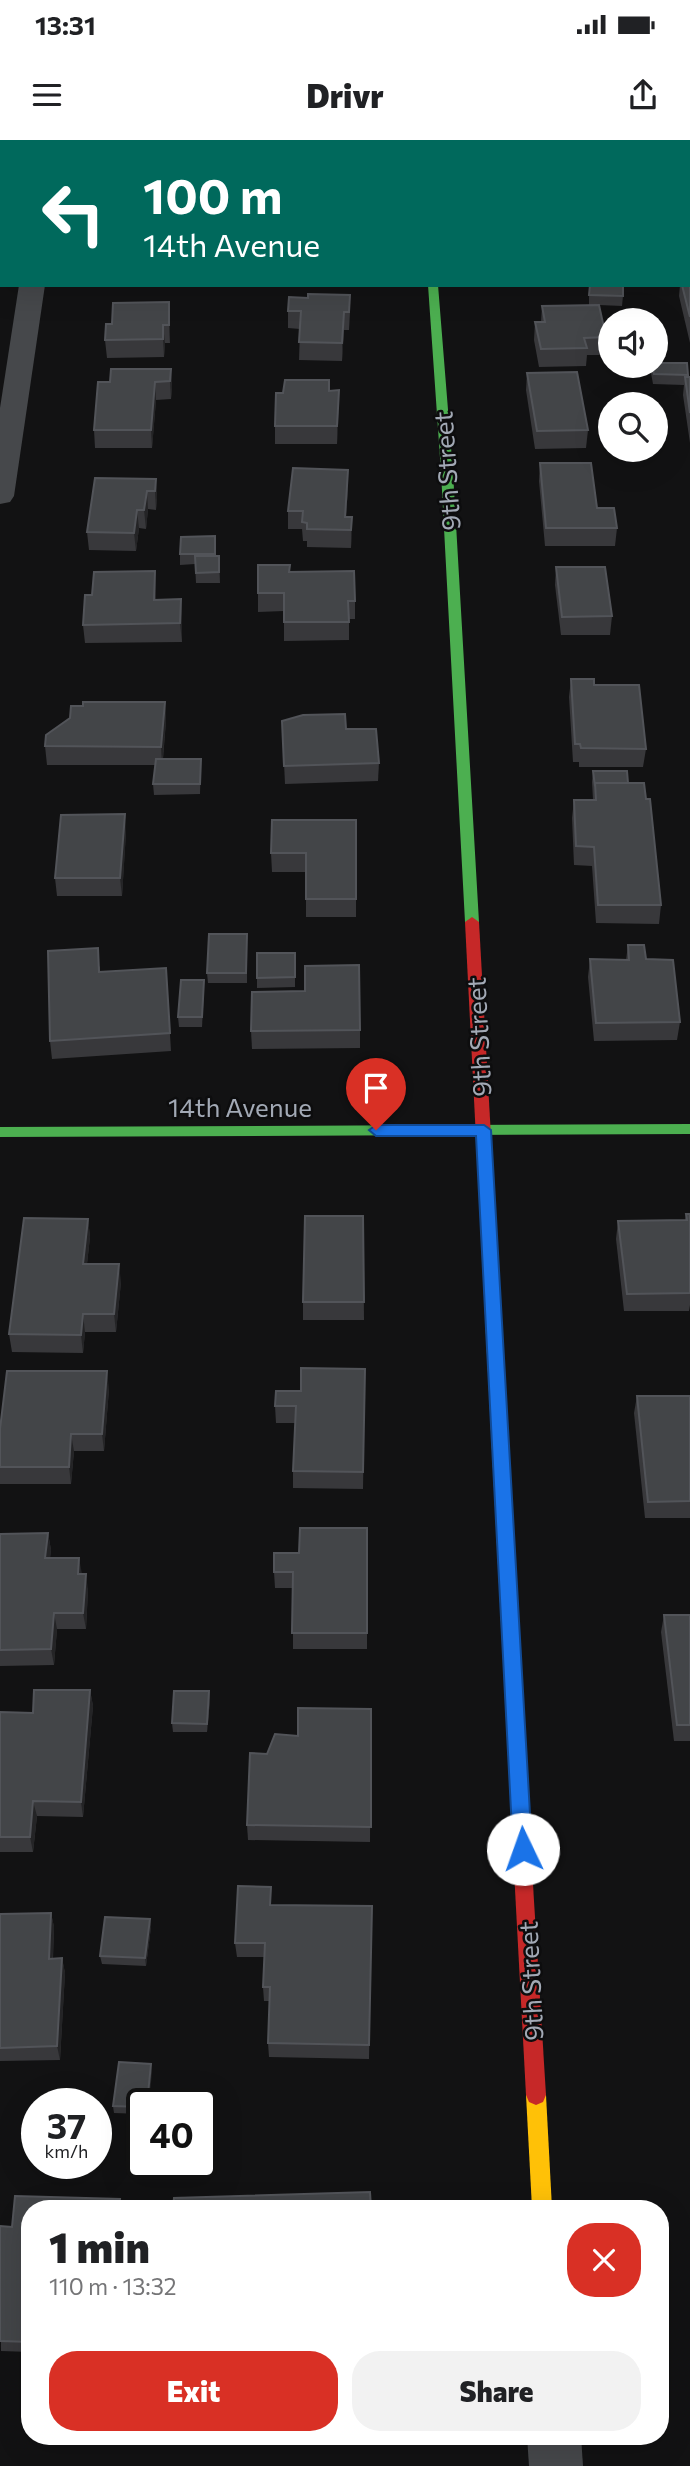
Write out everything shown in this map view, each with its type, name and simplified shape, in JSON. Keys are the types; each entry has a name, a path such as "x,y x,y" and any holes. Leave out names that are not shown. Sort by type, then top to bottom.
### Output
{"street":[{"path":"0,496 32,287"},
{"name":"9th Street","path":"433,287 447,472 542,2200"},
{"name":"14th Avenue","path":"0,1132 690,1129"},
{"path":"555,2445 556,2466"}],"building":[{"path":"590,287 623,287 623,296 589,295"},
{"path":"682,287 690,287 690,317"},
{"path":"308,294 350,295 349,312 344,312 342,343 299,342 301,311 288,311 289,297 308,298"},
{"path":"169,302 169,325 163,325 163,339 105,340 106,324 112,324 113,303"},
{"path":"599,305 598,337 584,338 587,348 541,349 535,322 545,322 542,306"},
{"path":"668,363 687,363 688,375 668,374"},
{"path":"111,369 171,369 170,381 155,382 151,430 94,430 98,382 110,382"},
{"path":"577,372 588,430 537,431 527,373"},
{"path":"685,377 690,377 690,413"},
{"path":"285,380 329,380 329,391 339,390 337,426 275,426 276,393 283,393"},
{"path":"540,463 591,463 597,508 614,508 617,528 546,528"},
{"path":"293,468 348,470 345,517 352,517 351,530 307,529 307,523 302,522 303,511 288,511"},
{"path":"95,478 156,479 155,491 147,491 144,510 137,510 134,533 87,532"},
{"path":"215,536 215,554 180,554 181,537"},
{"path":"195,556 219,556 219,572 196,573"},
{"path":"258,565 290,565 289,572 354,571 355,601 348,601 349,622 284,622 284,593 258,593"},
{"path":"556,567 605,567 612,616 562,617"},
{"path":"155,571 154,600 181,599 180,623 83,625 85,595 92,595 94,572"},
{"path":"571,679 594,679 594,685 639,685 646,749 581,748 580,744 575,744"},
{"path":"83,702 165,702 161,747 45,746 46,735 70,718 71,706 83,706"},
{"path":"345,714 346,729 376,729 379,763 284,766 282,721 303,715"},
{"path":"156,759 201,759 200,784 153,784"},
{"path":"593,771 627,771 628,783 595,783 595,786"},
{"path":"595,783 644,783 646,799 650,799 661,905 598,905 594,847 576,846 574,800 596,800"},
{"path":"125,814 120,878 55,878 61,815"},
{"path":"272,820 356,820 356,899 306,899 306,853 271,853"},
{"path":"209,934 247,934 246,973 207,973"},
{"path":"628,945 644,945 646,959 673,960 680,1022 596,1023 590,959 629,960"},
{"path":"98,948 99,972 166,968 170,1033 50,1041 48,951"},
{"path":"257,953 295,953 295,977 257,978"},
{"path":"359,965 360,1030 251,1031 252,992 305,991 305,966"},
{"path":"181,980 204,980 202,1017 178,1017"},
{"path":"686,1214 690,1214 690,1293 627,1294 618,1221 687,1220"},
{"path":"305,1216 363,1216 364,1302 303,1302"},
{"path":"24,1218 88,1219 83,1264 119,1264 114,1314 83,1314 81,1335 9,1334"},
{"path":"301,1368 365,1369 363,1472 293,1471 296,1406 275,1406 276,1391 301,1391"},
{"path":"7,1371 107,1371 102,1434 71,1434 69,1467 0,1467 0,1429"},
{"path":"637,1396 690,1396 690,1501 648,1502"},
{"path":"300,1528 367,1528 367,1633 292,1633 293,1572 274,1572 274,1553 299,1553"},
{"path":"48,1533 45,1558 79,1558 78,1574 86,1574 83,1613 54,1613 51,1649 0,1650 0,1534"},
{"path":"664,1615 690,1615 690,1725 677,1725"},
{"path":"34,1690 90,1690 81,1802 33,1801 30,1837 0,1837 0,1712 33,1713"},
{"path":"174,1691 209,1691 207,1724 172,1723"},
{"path":"298,1708 371,1709 371,1827 247,1825 250,1753 267,1754 275,1734 298,1736"},
{"path":"238,1886 271,1887 270,1905 372,1906 369,2045 268,2043 270,1987 263,1987 265,1943 235,1943"},
{"path":"51,1913 49,1959 62,1958 57,2046 0,2048 0,1914"},
{"path":"105,1917 150,1919 145,1958 100,1956"},
{"path":"119,2062 151,2064 149,2088 126,2088 126,2106 113,2106"},
{"path":"370,2192 370,2200 174,2200"},
{"path":"15,2196 120,2199 21,2200 21,2342 0,2341 0,2226 12,2227"}],"traffic: fast":[{"path":"433,287 447,472 472,922"},
{"path":"0,1132 690,1129"}],"traffic: slow":[{"path":"493,1316 522,1852"},
{"path":"536,2095 542,2200"}],"traffic: jam":[{"path":"472,922 493,1316"},
{"path":"522,1852 536,2095"}],"route":[{"path":"376,1130 484,1130 523,1849"}]}
